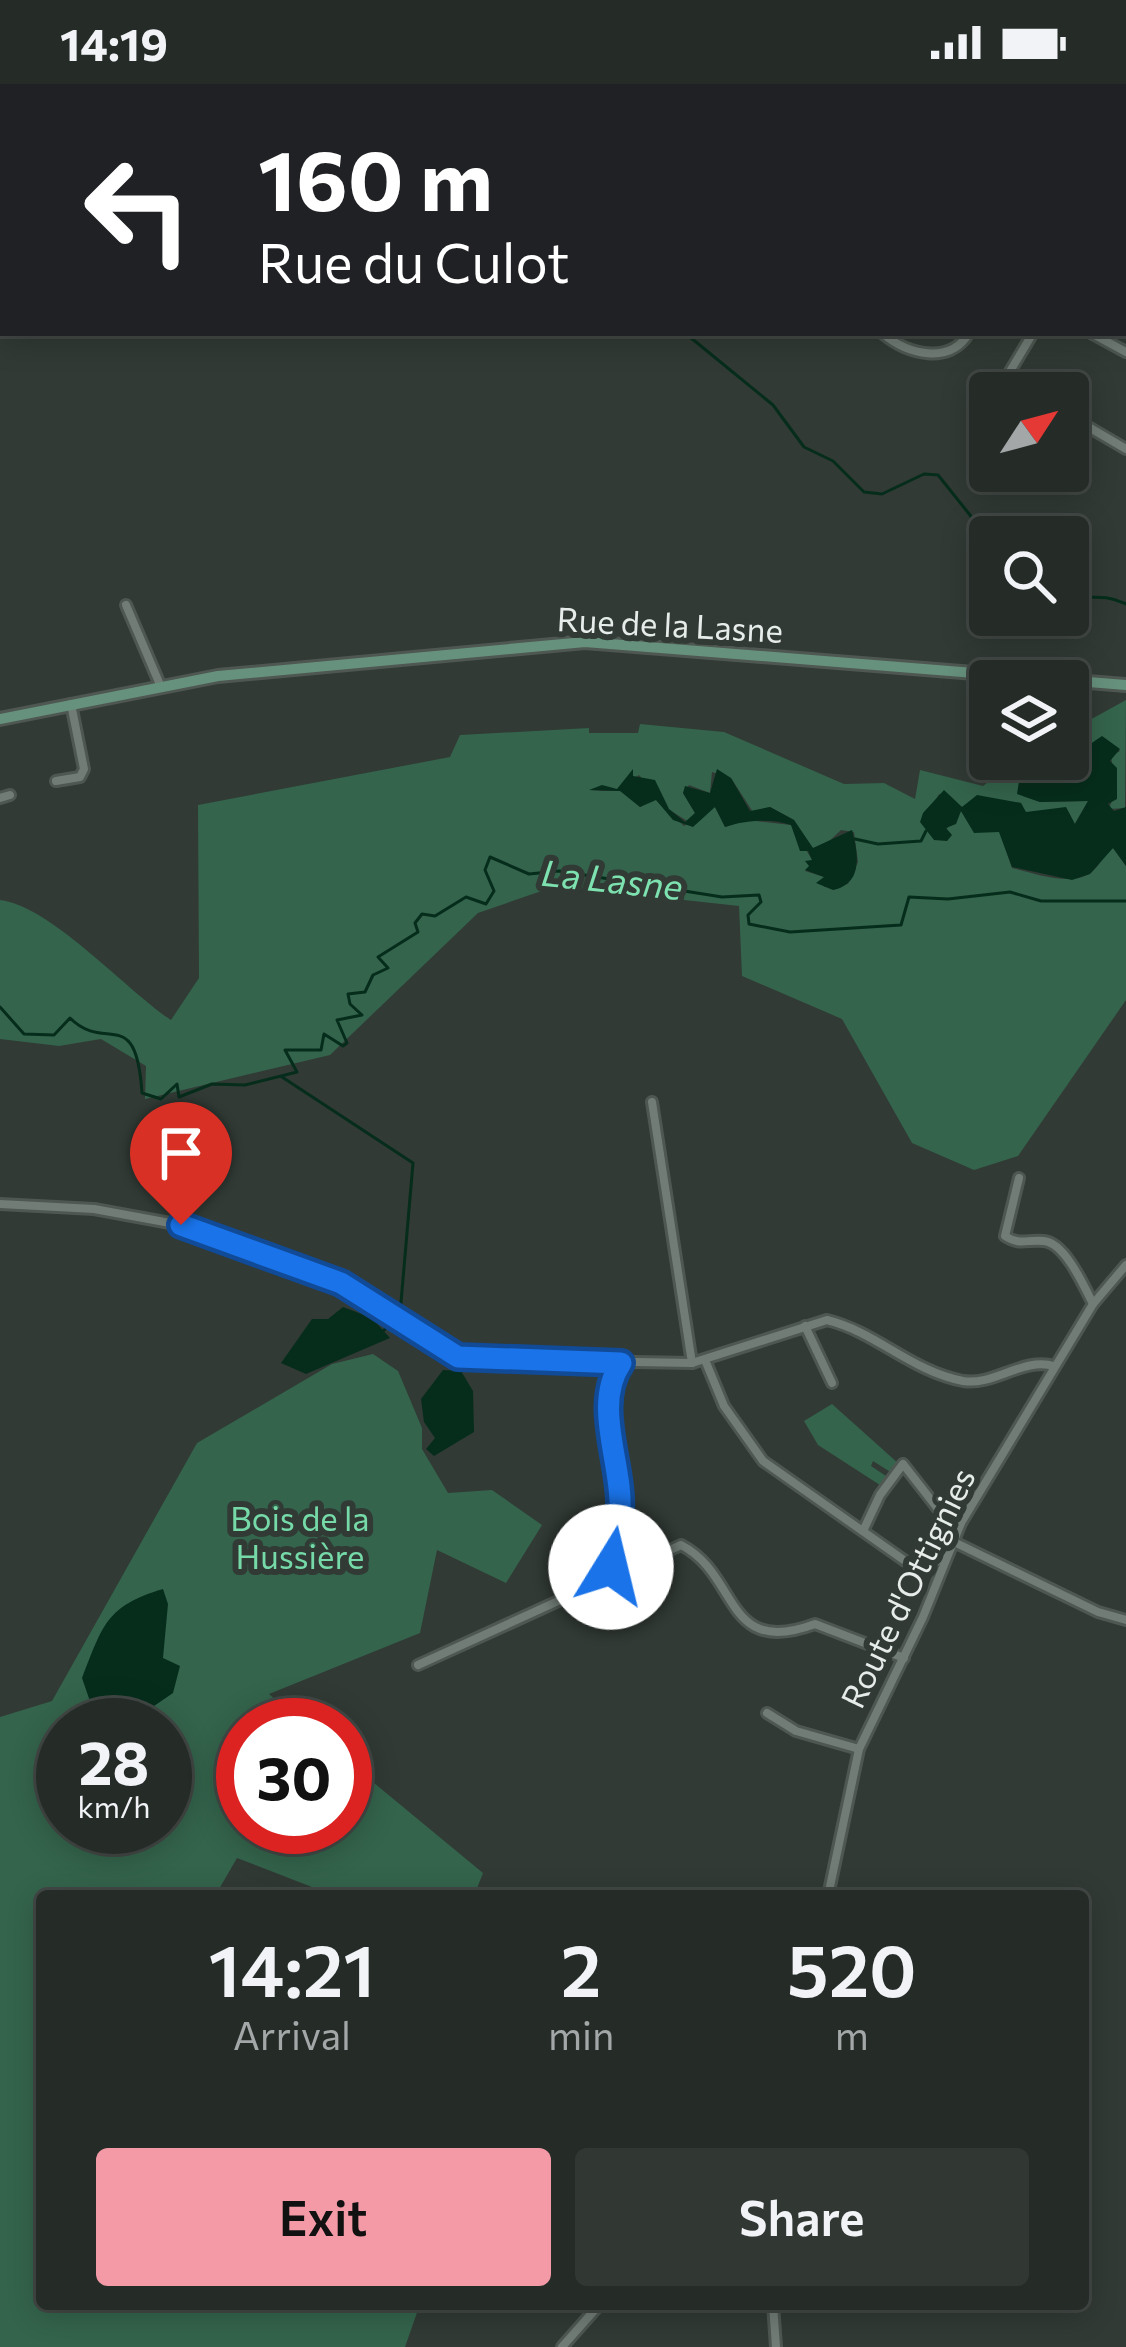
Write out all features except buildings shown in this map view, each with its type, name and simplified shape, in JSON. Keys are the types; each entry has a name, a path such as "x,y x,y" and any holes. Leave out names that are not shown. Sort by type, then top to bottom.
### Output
{"street":[{"path":"887,336 902,346 948,354 957,351 967,336"},
{"path":"1010,372 1031,336"},
{"path":"1096,336 1126,352"},
{"path":"1089,427 1126,449"},
{"path":"126,605 160,687"},
{"name":"Rue de la Lasne","path":"0,718 262,671 586,642 1126,685"},
{"path":"56,781 80,776 84,770 71,704"},
{"path":"652,1102 692,1363"},
{"path":"1019,1178 1010,1198 1005,1236 1020,1244 1044,1241 1058,1246 1093,1304"},
{"path":"0,1204 94,1209 181,1225 341,1283 458,1357 692,1363 826,1319 931,1374 971,1382 1028,1366 1054,1366"},
{"name":"Route d'Ottignies","path":"829,1890 859,1749 904,1658 952,1541 1093,1304 1126,1265"},
{"path":"805,1326 832,1383"},
{"path":"705,1360 724,1406 763,1461 937,1579"},
{"path":"614,1573 620,1512 612,1453 611,1385 621,1363"},
{"path":"863,1531 880,1495 904,1464 942,1514 961,1523"},
{"path":"952,1541 1126,1620"},
{"path":"418,1665 681,1545 706,1561 731,1607 756,1628 786,1635 815,1624 904,1658"},
{"path":"921,1569 945,1558"},
{"path":"767,1713 796,1731 859,1749"},
{"path":"562,2347 595,2310"},
{"path":"773,2310 776,2347"}],"green space":[{"path":"1126,700 1125,808 1109,809 1116,789 1111,756 1120,751 1105,738 1089,747 1089,720"},
{"path":"640,724 724,732 844,784 884,783 915,799 920,770 983,786 991,780 1022,780 1023,796 1040,802 1088,801 1074,825 1069,813 1025,812 1021,803 981,798 962,807 939,794 924,822 945,831 961,811 968,822 999,831 1012,868 1043,876 1086,876 1113,848 1126,866 1126,1000 1018,1156 974,1170 912,1143 842,1019 742,976 739,906 556,886 478,913 330,1055 145,1099 146,1066 101,1039 59,1046 0,1039 0,900 42,917 65,933 171,1020 199,978 198,805 450,757 460,735 589,728 589,733 638,733","holes":["712,772 731,778 753,812 770,807 794,820 812,848 823,847 841,830 854,832 858,862 848,884 824,887 824,877 805,871 814,863 791,825 747,820 725,827 715,807 684,826 655,799 640,807 621,791 590,791 617,789 639,775 668,809 689,822 695,813 683,793 689,785 710,793"]},
{"name":"Bois de la Hussière","path":"373,1354 398,1371 422,1428 422,1449 448,1493 492,1490 542,1525 506,1583 437,1550 420,1633 269,1694 274,1698 216,1698 216,1854 372,1854 372,1781 483,1873 476,1890 320,1890 237,1858 218,1890 36,1890 36,2310 418,2310 405,2347 0,2347 0,1717 36,1706 36,1854 192,1854 192,1698 54,1698 197,1443 332,1364"},
{"path":"832,1404 899,1464 892,1473 873,1461 871,1466 889,1478 883,1487 818,1445 804,1421"}],"shaded area":[{"path":"1102,736 1120,749 1110,761 1117,768 1117,799 1108,804 1114,811 1126,807 1126,866 1113,848 1090,874 1072,880 1012,867 999,832 974,833 961,811 956,824 946,828 952,835 947,841 934,840 920,822 944,790 962,807 977,795 1021,803 1026,812 1066,807 1075,824 1088,801 1040,802 1017,794 1019,781 1089,780 1089,745"},
{"path":"633,769 633,776 655,780 669,809 685,822 695,813 683,793 685,786 710,793 717,769 731,778 750,811 770,807 794,820 813,848 852,830 857,857 854,874 843,887 833,890 816,883 824,877 805,870 809,866 805,861 812,860 808,851 800,851 791,825 758,821 725,827 715,807 693,827 673,820 656,800 640,807 620,791 589,790 602,785 617,789"},
{"path":"343,1307 372,1318 390,1338 306,1374 281,1363 312,1319 328,1319"},
{"path":"443,1370 461,1371 473,1391 474,1432 434,1456 426,1449 435,1438 424,1422 421,1399"},
{"path":"163,1589 168,1604 163,1658 180,1666 173,1693 166,1698 89,1698 82,1678 96,1644 118,1611"}],"waterway":[{"path":"689,336 773,405 804,447 833,461 864,492 882,494 924,474 938,475 971,516"},
{"path":"1089,597 1126,604"},
{"path":"855,839 878,844 921,841 926,831"},
{"name":"La Lasne","path":"0,1007 24,1034 54,1035 70,1018 83,1028 126,1039 139,1065 142,1093 161,1099 177,1084 179,1097 212,1084 245,1085 297,1072 285,1050 321,1050 324,1034 343,1046 347,1043 337,1020 362,1015 350,1004 348,994 365,992 373,975 388,968 378,957 418,932 415,923 422,914 435,916 466,897 486,904 494,891 485,870 490,857 529,874 559,871 722,897 759,895 761,902 748,915 749,924 790,932 901,925 909,897 948,899 1010,892 1041,901 1126,901"},
{"path":"282,1077 413,1163 400,1314"},
{"path":"383,1331 392,1323"}],"route":[{"path":"181,1225 341,1283 458,1357 495,1362 621,1363 611,1385 612,1453 620,1512 611,1567"}]}
